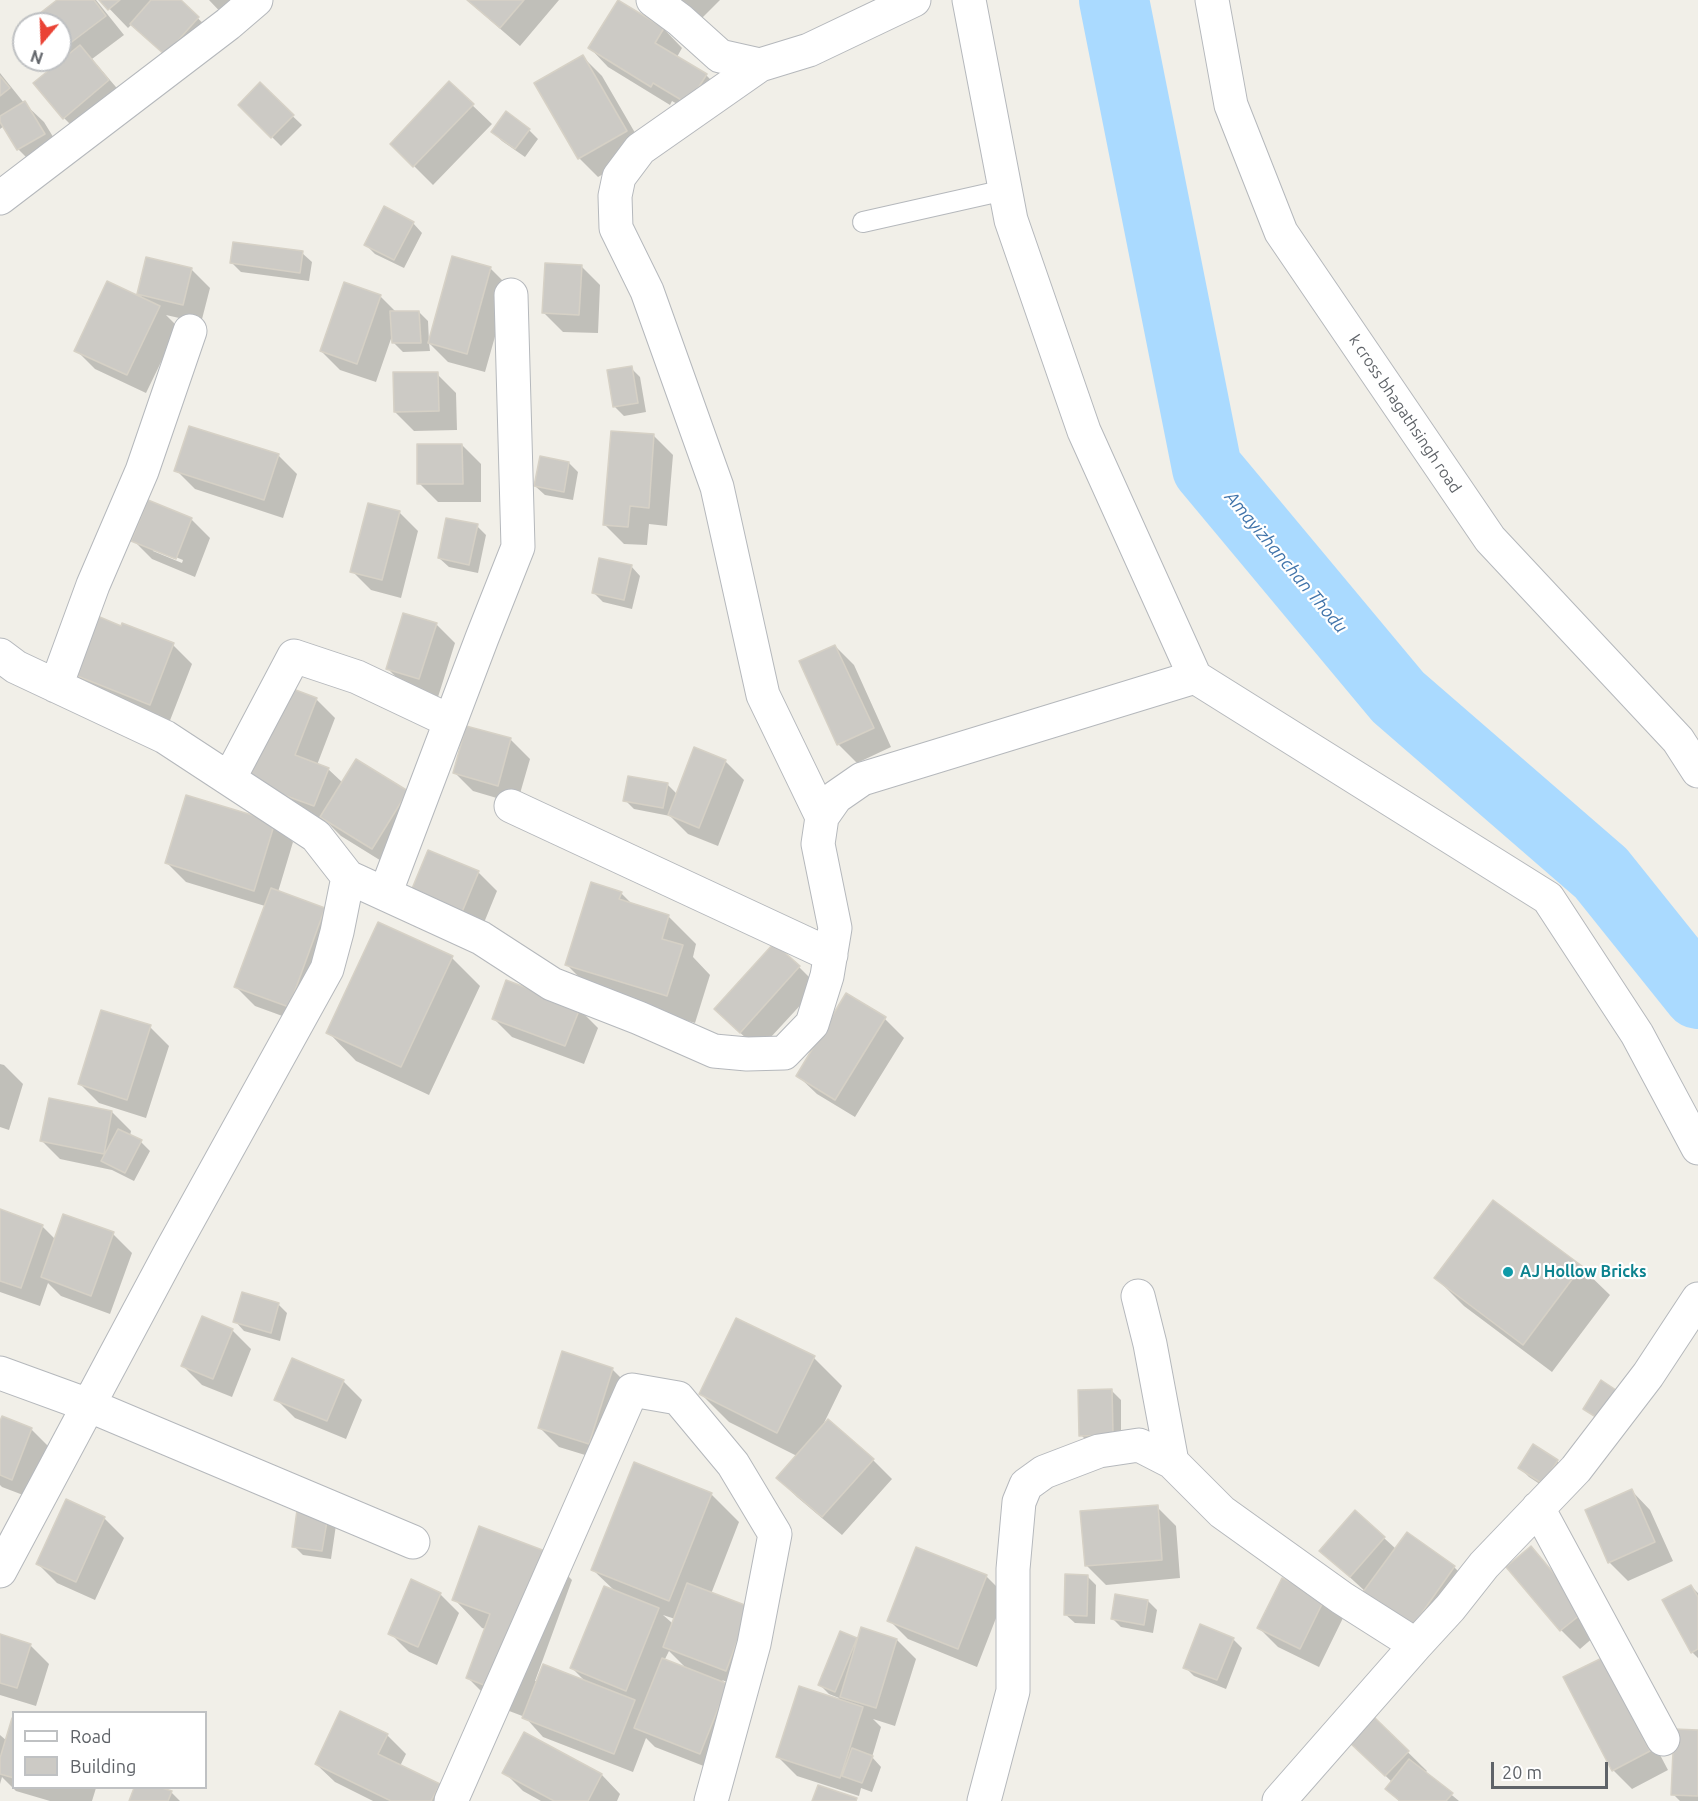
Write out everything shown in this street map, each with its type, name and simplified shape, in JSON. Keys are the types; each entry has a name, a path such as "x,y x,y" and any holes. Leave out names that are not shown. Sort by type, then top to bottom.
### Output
{"street":[{"path":"0,198 228,24 256,0"},
{"path":"652,0 680,20 720,56 760,65"},
{"path":"822,817 763,695 717,487 647,291 616,228 615,196 619,177 640,149 760,65 809,50 914,0"},
{"path":"969,0 1011,220 1084,431 1195,677 1548,898 1637,1034 1698,1148"},
{"name":"k cross bhagathsingh road","path":"1212,0 1232,105 1281,232 1490,539 1678,741 1698,771"},
{"path":"385,894 518,547 511,295"},
{"path":"56,686 93,585 142,471 190,331"},
{"path":"0,654 16,667 165,737 316,836 348,877 481,938 552,984 639,1018 714,1051 747,1054 784,1053 812,1024 827,976 835,928 818,844 822,817 836,797 862,779 1195,677"},
{"path":"229,779 294,656 357,677 450,721"},
{"path":"510,806 831,955"},
{"path":"0,1572 88,1405 327,969 338,932 348,877"},
{"path":"1138,1296 1150,1344 1172,1462"},
{"path":"1279,1801 1450,1608 1484,1565 1576,1469 1648,1374 1698,1299"},
{"path":"0,1373 88,1405 413,1542"},
{"path":"451,1801 632,1390 678,1398 734,1464 775,1534 754,1644 711,1801"},
{"path":"984,1801 1013,1690 1013,1569 1019,1502 1026,1485 1044,1472 1099,1451 1139,1445 1172,1462 1222,1512 1342,1598 1416,1645"},
{"path":"1538,1508 1663,1739"}],"lane":[{"path":"863,222 1005,190"}],"building":[{"path":"57,0 94,0 106,16 72,42 72,12 41,12"},
{"path":"99,0 120,0 108,10"},
{"path":"151,0 181,0 199,17 165,55 130,24"},
{"path":"467,0 524,0 500,28"},
{"path":"618,0 664,28 655,43 707,74 688,104 653,83 651,87 588,48"},
{"path":"80,45 109,80 63,119 33,83 47,72 72,72 72,51"},
{"path":"583,55 627,131 578,159 534,83"},
{"path":"0,76 10,88 0,96"},
{"path":"449,81 474,104 413,167 390,144"},
{"path":"260,82 294,115 271,138 238,105"},
{"path":"25,101 45,134 17,150 0,122 0,116"},
{"path":"506,111 530,129 515,149 491,132"},
{"path":"384,206 414,222 394,260 364,245"},
{"path":"233,242 303,251 300,273 230,263"},
{"path":"452,256 491,267 467,354 428,343"},
{"path":"146,257 192,268 183,305 137,294"},
{"path":"545,263 582,265 579,315 542,313"},
{"path":"107,281 160,306 127,375 74,351"},
{"path":"344,282 381,295 357,364 320,351"},
{"path":"390,311 419,311 421,343 392,343"},
{"path":"632,366 638,403 613,407 607,370"},
{"path":"393,372 438,372 439,411 394,412"},
{"path":"189,426 279,454 264,500 174,471"},
{"path":"611,431 654,434 649,508 630,506 628,527 603,525"},
{"path":"417,444 462,444 463,484 417,484"},
{"path":"540,456 569,462 564,492 534,486"},
{"path":"148,500 192,518 176,559 131,541"},
{"path":"368,503 400,511 382,580 350,572"},
{"path":"446,518 478,524 469,565 438,558"},
{"path":"599,558 632,565 624,600 592,593"},
{"path":"88,612 121,626 122,623 174,643 150,705 65,671"},
{"path":"403,613 437,623 419,679 386,669"},
{"path":"835,645 874,728 837,745 799,661"},
{"path":"285,686 317,698 295,755 329,768 314,806 248,782"},
{"path":"466,726 511,738 498,786 453,773"},
{"path":"694,747 726,760 699,828 668,815"},
{"path":"356,759 408,791 372,849 320,817"},
{"path":"628,776 668,783 663,808 623,801"},
{"path":"186,795 275,822 254,891 165,863"},
{"path":"428,850 479,871 462,912 411,891"},
{"path":"591,882 622,892 619,899 669,915 662,939 683,945 667,996 565,965"},
{"path":"271,888 325,908 289,1007 234,987"},
{"path":"378,922 453,956 401,1067 326,1033"},
{"path":"774,943 800,966 740,1033 714,1009"},
{"path":"506,980 580,1008 565,1046 492,1019"},
{"path":"846,993 886,1017 835,1100 796,1076"},
{"path":"101,1010 151,1025 127,1100 78,1084"},
{"path":"49,1098 112,1111 104,1154 40,1141"},
{"path":"118,1129 142,1140 125,1173 101,1161"},
{"name":"AJ Hollow Bricks","path":"1493,1200 1582,1266 1523,1345 1434,1278"},
{"path":"0,1209 43,1225 21,1288 0,1281"},
{"path":"63,1214 114,1232 91,1296 41,1277"},
{"path":"242,1292 279,1303 271,1333 233,1322"},
{"path":"202,1316 233,1329 213,1379 181,1366"},
{"path":"736,1318 815,1356 777,1433 699,1394"},
{"path":"562,1351 613,1368 589,1444 538,1428"},
{"path":"292,1358 344,1380 327,1421 274,1400"},
{"path":"1601,1380 1625,1396 1607,1424 1583,1409"},
{"path":"1112,1389 1113,1435 1079,1436 1078,1390"},
{"path":"2,1416 32,1428 12,1480 0,1475 0,1421"},
{"path":"828,1419 874,1459 822,1517 776,1478"},
{"path":"1533,1444 1558,1460 1543,1484 1518,1468"},
{"path":"634,1462 712,1493 669,1601 591,1570"},
{"path":"1632,1489 1655,1542 1608,1563 1585,1510"},
{"path":"66,1499 105,1517 76,1582 36,1564"},
{"path":"1158,1505 1162,1560 1085,1566 1080,1511"},
{"path":"297,1510 328,1515 322,1551 292,1547"},
{"path":"1355,1510 1385,1537 1350,1577 1319,1551"},
{"path":"479,1526 545,1551 494,1689 466,1678 490,1614 452,1600"},
{"path":"1407,1532 1455,1566 1412,1627 1363,1592"},
{"path":"1531,1546 1585,1611 1560,1631 1506,1567"},
{"path":"916,1547 987,1575 958,1649 887,1621"},
{"path":"1065,1574 1088,1575 1087,1616 1064,1615"},
{"path":"1282,1578 1325,1598 1300,1649 1257,1628"},
{"path":"411,1579 441,1593 418,1647 388,1634"},
{"path":"687,1583 750,1607 726,1671 663,1647"},
{"path":"1691,1585 1698,1597 1698,1649 1691,1653 1662,1600"},
{"path":"604,1586 659,1608 626,1691 570,1668"},
{"path":"1115,1594 1148,1600 1144,1625 1111,1619"},
{"path":"1200,1624 1234,1638 1217,1680 1183,1668"},
{"path":"861,1627 897,1639 876,1708 840,1697"},
{"path":"840,1631 857,1638 835,1692 818,1685"},
{"path":"0,1634 31,1644 17,1688 0,1683"},
{"path":"662,1658 728,1684 700,1754 634,1728"},
{"path":"1602,1658 1650,1751 1612,1771 1563,1677"},
{"path":"543,1664 635,1700 614,1754 522,1718"},
{"path":"799,1686 863,1707 840,1778 776,1757"},
{"path":"340,1711 388,1734 378,1754 440,1784 431,1801 391,1801 315,1764"},
{"path":"1374,1717 1409,1751 1385,1776 1349,1742"},
{"path":"12,1718 12,1777 0,1774 0,1758"},
{"path":"1674,1729 1698,1730 1698,1796 1671,1795"},
{"path":"524,1732 602,1774 588,1801 554,1801 502,1773"},
{"path":"852,1748 873,1756 862,1783 842,1776"},
{"path":"1409,1759 1453,1793 1446,1801 1400,1801 1385,1789"},
{"path":"818,1785 857,1798 856,1801 812,1801"},
{"path":"134,1789 172,1791 168,1801 129,1801"}],"waterway":[{"name":"Amayizhanchan Thodu","path":"1114,0 1207,468 1398,697 1601,873 1698,994"}],"place":[{"name":"AJ Hollow Bricks","path":"1508,1272"}]}
